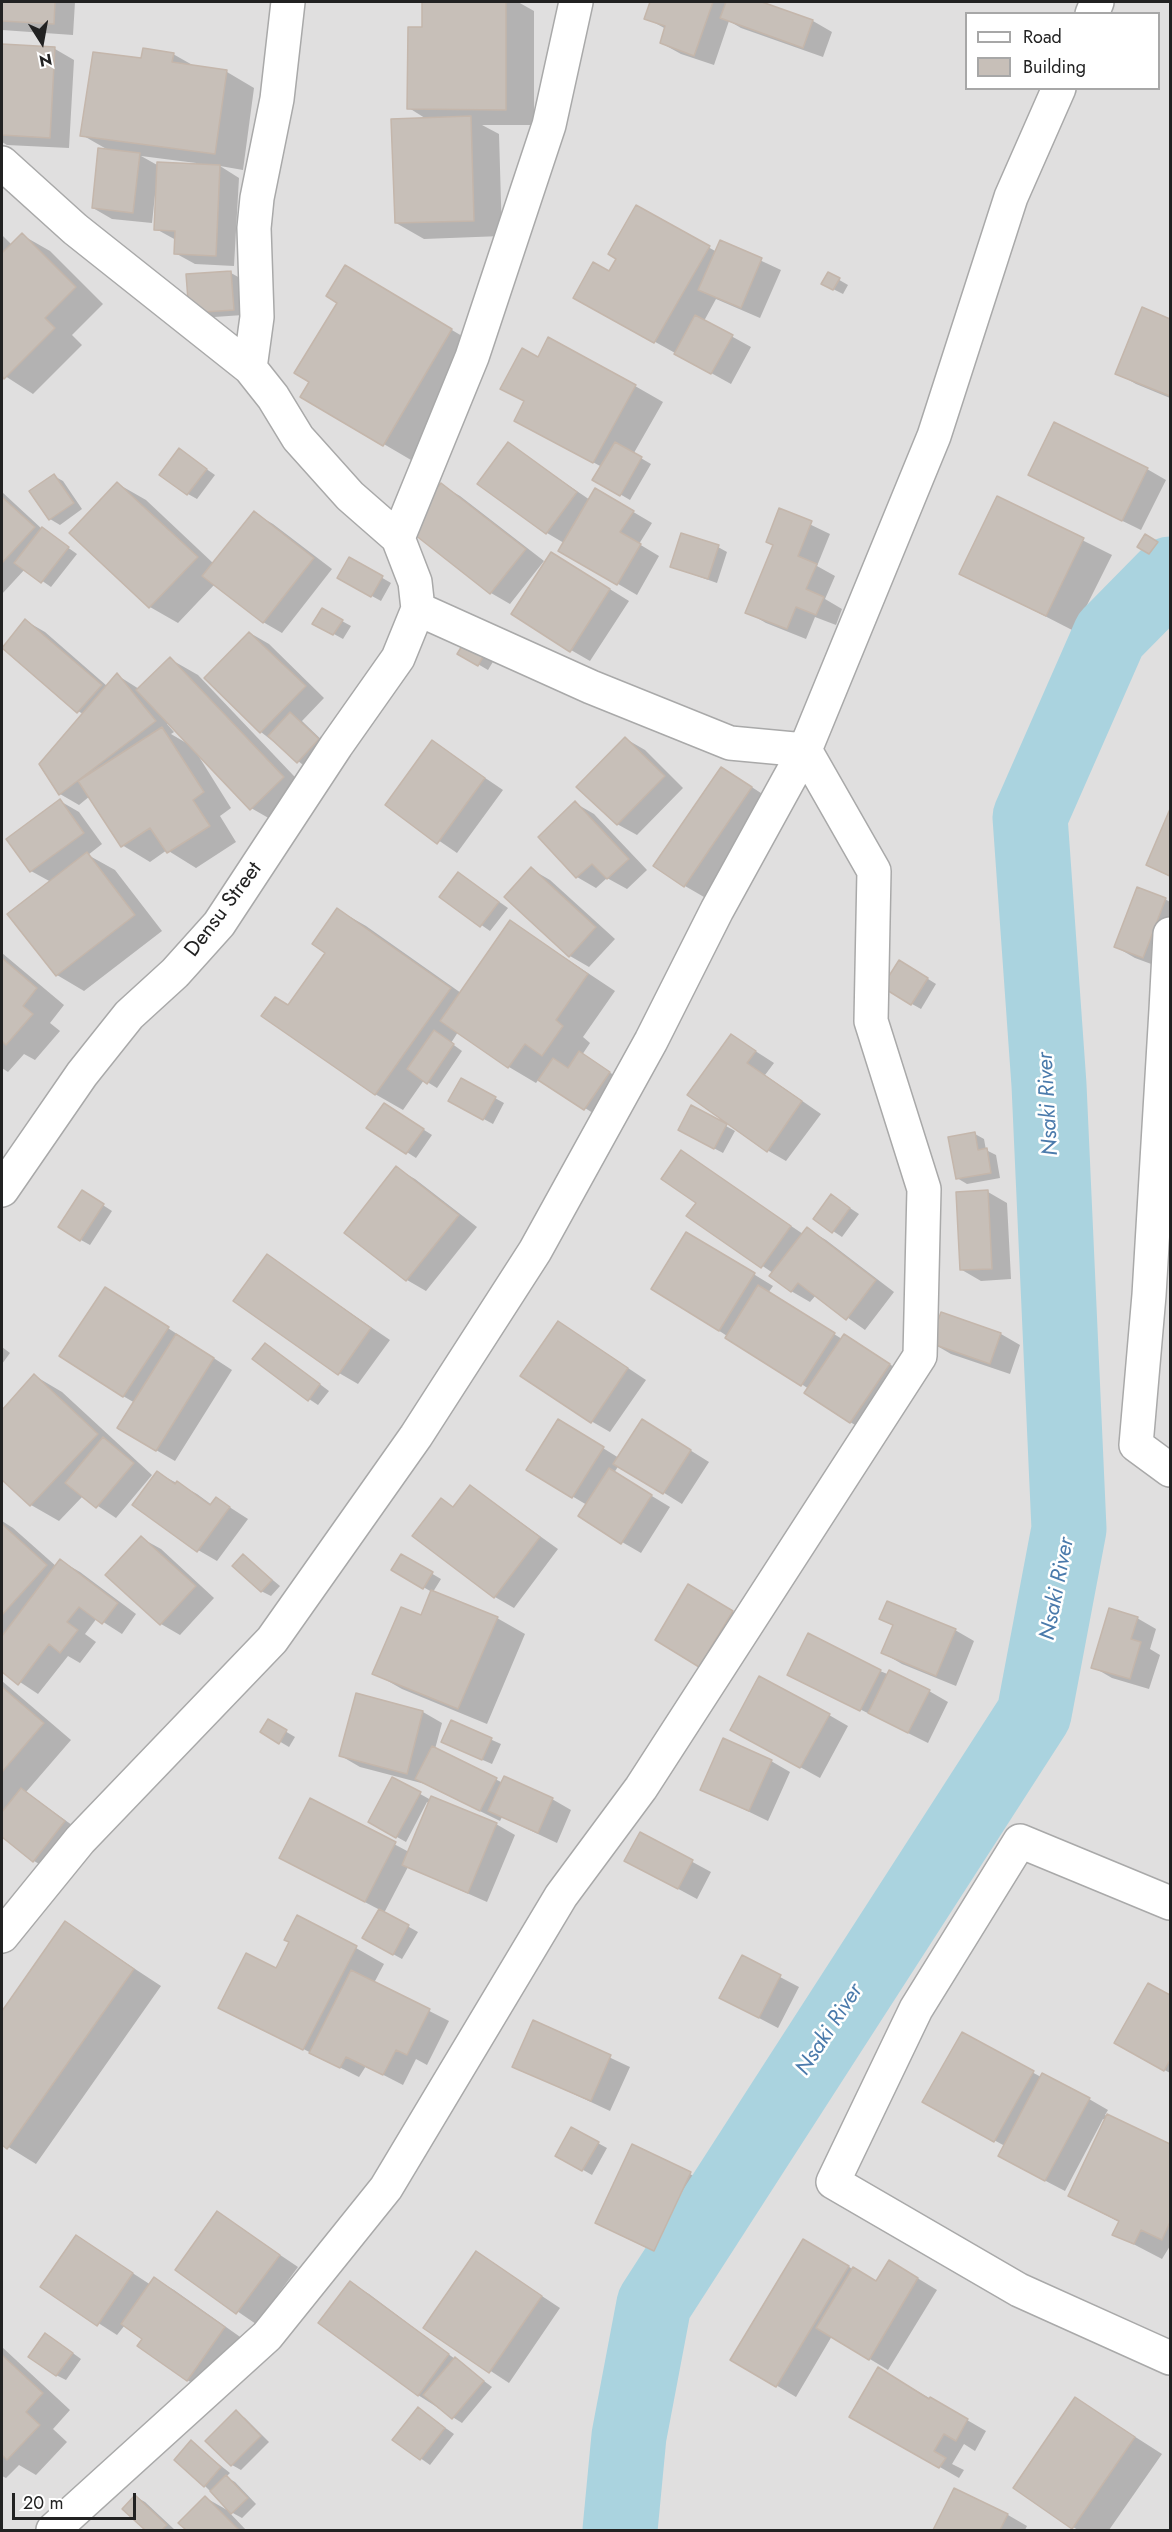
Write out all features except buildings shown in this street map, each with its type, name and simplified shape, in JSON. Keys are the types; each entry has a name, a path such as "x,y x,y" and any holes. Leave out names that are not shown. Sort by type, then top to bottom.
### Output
{"street":[{"path":"250,368 257,317 254,228 257,198 277,99 288,2"},
{"path":"398,538 472,357 549,125 576,2"},
{"path":"2,1936 80,1840 272,1640 416,1436 535,1251 651,1041 717,910 805,750 934,436 1011,197 1058,90"},
{"path":"2,163 75,229 250,368 306,446 350,496 398,538 415,582 418,609 591,687 730,743 805,750"},
{"name":"Densu Street","path":"2,1190 82,1074 129,1015 175,973 219,924 336,746 398,658 418,609"},
{"path":"53,2530 267,2336 386,2188 561,1896 641,1788 921,1356 924,1189 871,1021 874,871 805,750"},
{"path":"1170,934 1168,1011 1149,1294 1136,1445 1170,1470"},
{"path":"1170,1903 1020,1841 916,2009 833,2182 1019,2290 1170,2358"}],"shaded area":[{"path":"2,2 1170,2 1170,2530 2,2530"}],"waterway":[{"name":"Nsaki River","path":"620,2530 629,2436 654,2304 1034,1714 1069,1529 1049,1085 1030,817 1110,635 1170,574"}]}
